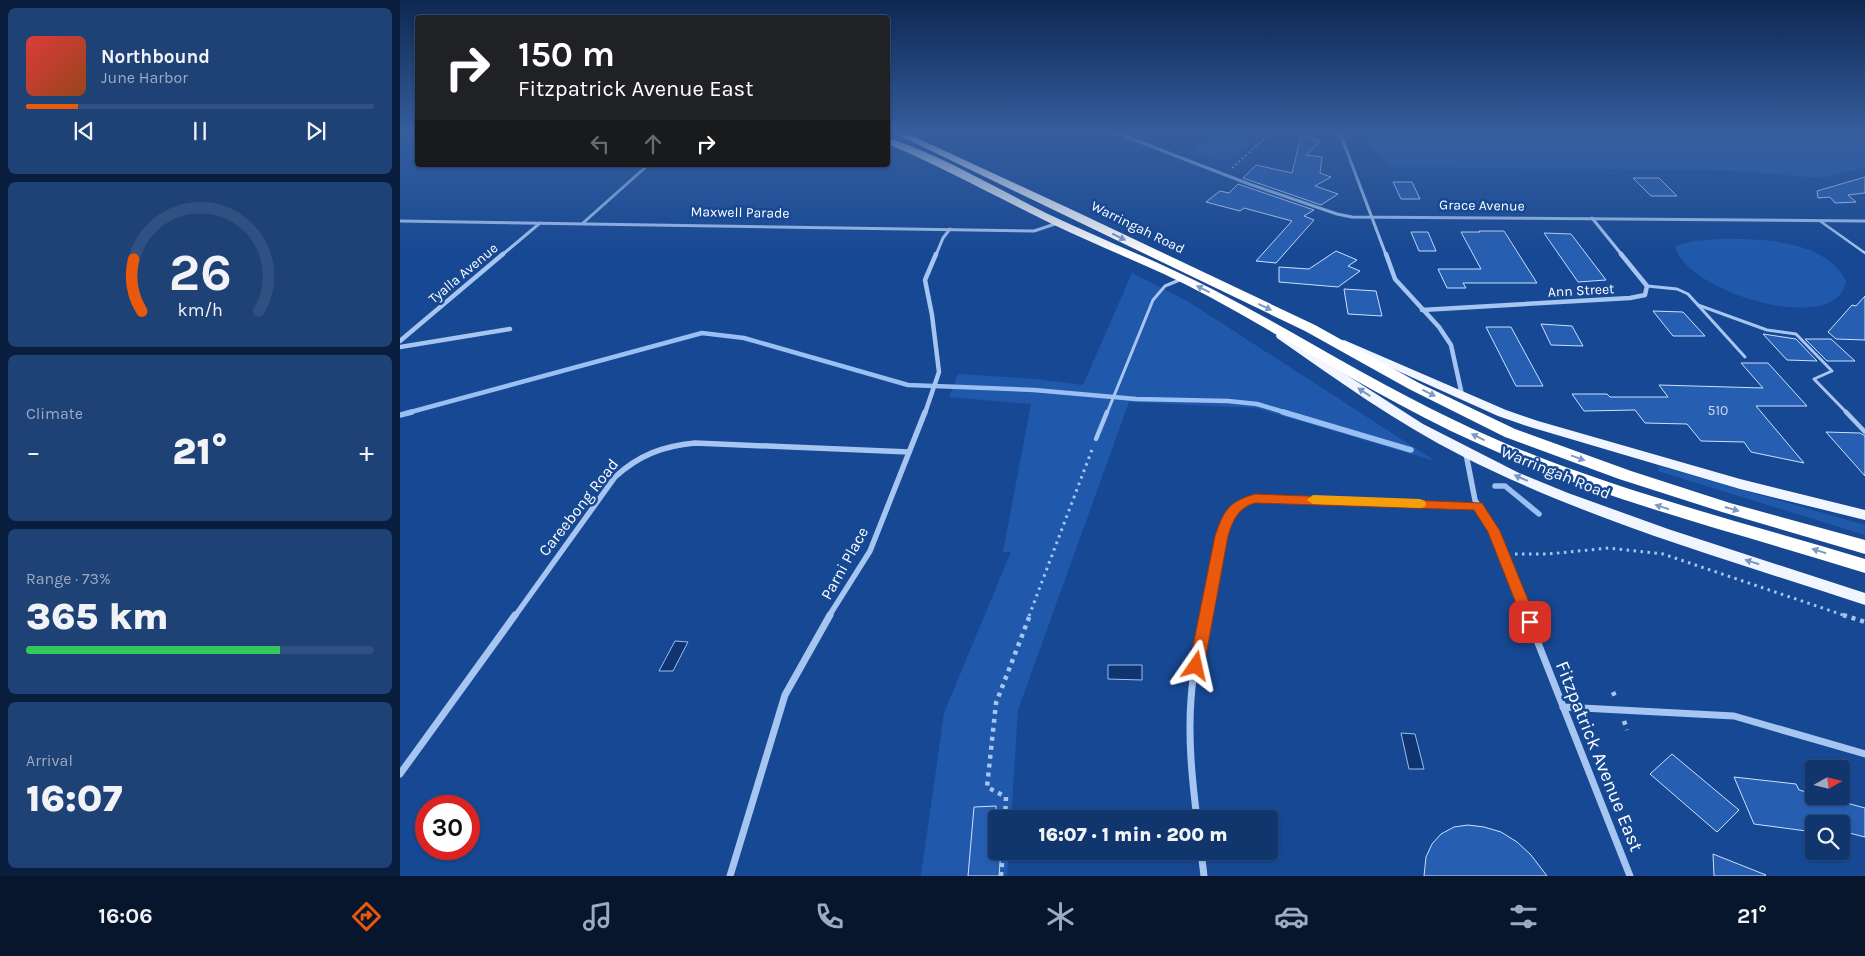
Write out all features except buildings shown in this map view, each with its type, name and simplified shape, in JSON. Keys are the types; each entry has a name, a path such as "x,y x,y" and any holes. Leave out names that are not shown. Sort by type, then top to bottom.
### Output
{"highway":[{"name":"Warringah Road","path":"955,173 1182,279 1384,389 1479,438 1524,458 1592,484 1664,507 1800,545 1865,566"},
{"name":"Warringah Road","path":"985,173 1075,214 1310,328 1414,386 1510,433 1625,475 1728,508 1865,547"},
{"name":"Maxwell Parade","path":"1059,222 1075,214"}],"main road":[{"name":"Warringah Road","path":"1261,321 1366,394 1466,453 1565,498 1731,556 1865,599"},
{"name":"Warringah Road","path":"1310,328 1502,413 1604,446 1740,484 1865,515"}],"street":[{"path":"583,224 639,173"},
{"name":"Grace Avenue","path":"1221,173 1337,214 1372,217 1865,221"},
{"path":"1355,173 1395,279 1443,332 1452,346 1462,395"},
{"name":"Ann Street","path":"1422,310 1630,298 1645,295 1647,286 1592,218"},
{"name":"Maxwell Parade","path":"400,221 1034,231 1059,222"},
{"name":"Tyalla Avenue","path":"400,341 540,223"},
{"name":"Parni Place","path":"730,876 785,695 828,618 870,551 937,382 939,372 932,315 925,280 943,238 950,230"},
{"path":"400,347 510,329"},
{"name":"Careebong Road","path":"400,774 615,477 628,464 644,454 662,447 695,443 909,452"},
{"name":"Fitzpatrick Avenue East","path":"1466,453 1476,503 1489,521 1503,554 1630,876"},
{"path":"1196,810 1190,742 1190,712 1193,684 1222,536 1232,511 1242,503 1255,499 1269,498 1476,503"},
{"path":"1563,707 1734,716 1865,754"},
{"path":"1202,860 1204,876"}],"lane":[{"path":"1820,221 1865,253"},
{"path":"1096,439 1153,300 1165,286 1182,279"},
{"path":"1647,286 1676,289 1688,294 1745,357"},
{"path":"1698,305 1767,330 1796,334 1832,371 1814,379 1865,432"}],"path":[{"path":"1005,810 1006,797 987,787 996,703 1096,439"},
{"path":"1503,554 1548,554 1609,548 1655,553 1703,566 1865,622"},
{"path":"1002,876 1003,860"}],"shaded area":[{"path":"1758,173 1843,173 1824,178"},
{"path":"1715,239 1769,241 1806,249 1823,257 1836,267 1846,281 1844,288 1842,292 1828,303 1806,308 1780,306 1752,300 1725,290 1701,277 1683,262 1675,246 1693,241"},
{"path":"1132,273 1189,302 1435,461 1256,408 1129,402 1018,710 1012,810 988,810 988,860 1008,860 1007,876 921,876 944,713 1011,552 1003,552 1031,404 949,397 958,374 1036,379 1083,385"},
{"path":"1659,466 1865,525 1865,535 1658,471"},
{"path":"675,641 688,642 673,671 659,671"},
{"path":"1108,665 1142,665 1142,680 1108,679"},
{"path":"1401,733 1415,734 1424,769 1409,769"}],"waterway":[{"path":"407,413 702,333 744,338 908,385 1034,390 1136,399 1228,401 1257,404 1287,413"},
{"path":"400,415 412,412"},
{"path":"1283,412 1411,450"},
{"path":"1495,486 1505,486 1539,514"}],"slow traffic":[{"path":"1313,500 1420,504"}],"route":[{"path":"1196,666 1226,523 1232,511 1242,503 1255,499 1478,506 1494,531 1530,622"}]}
